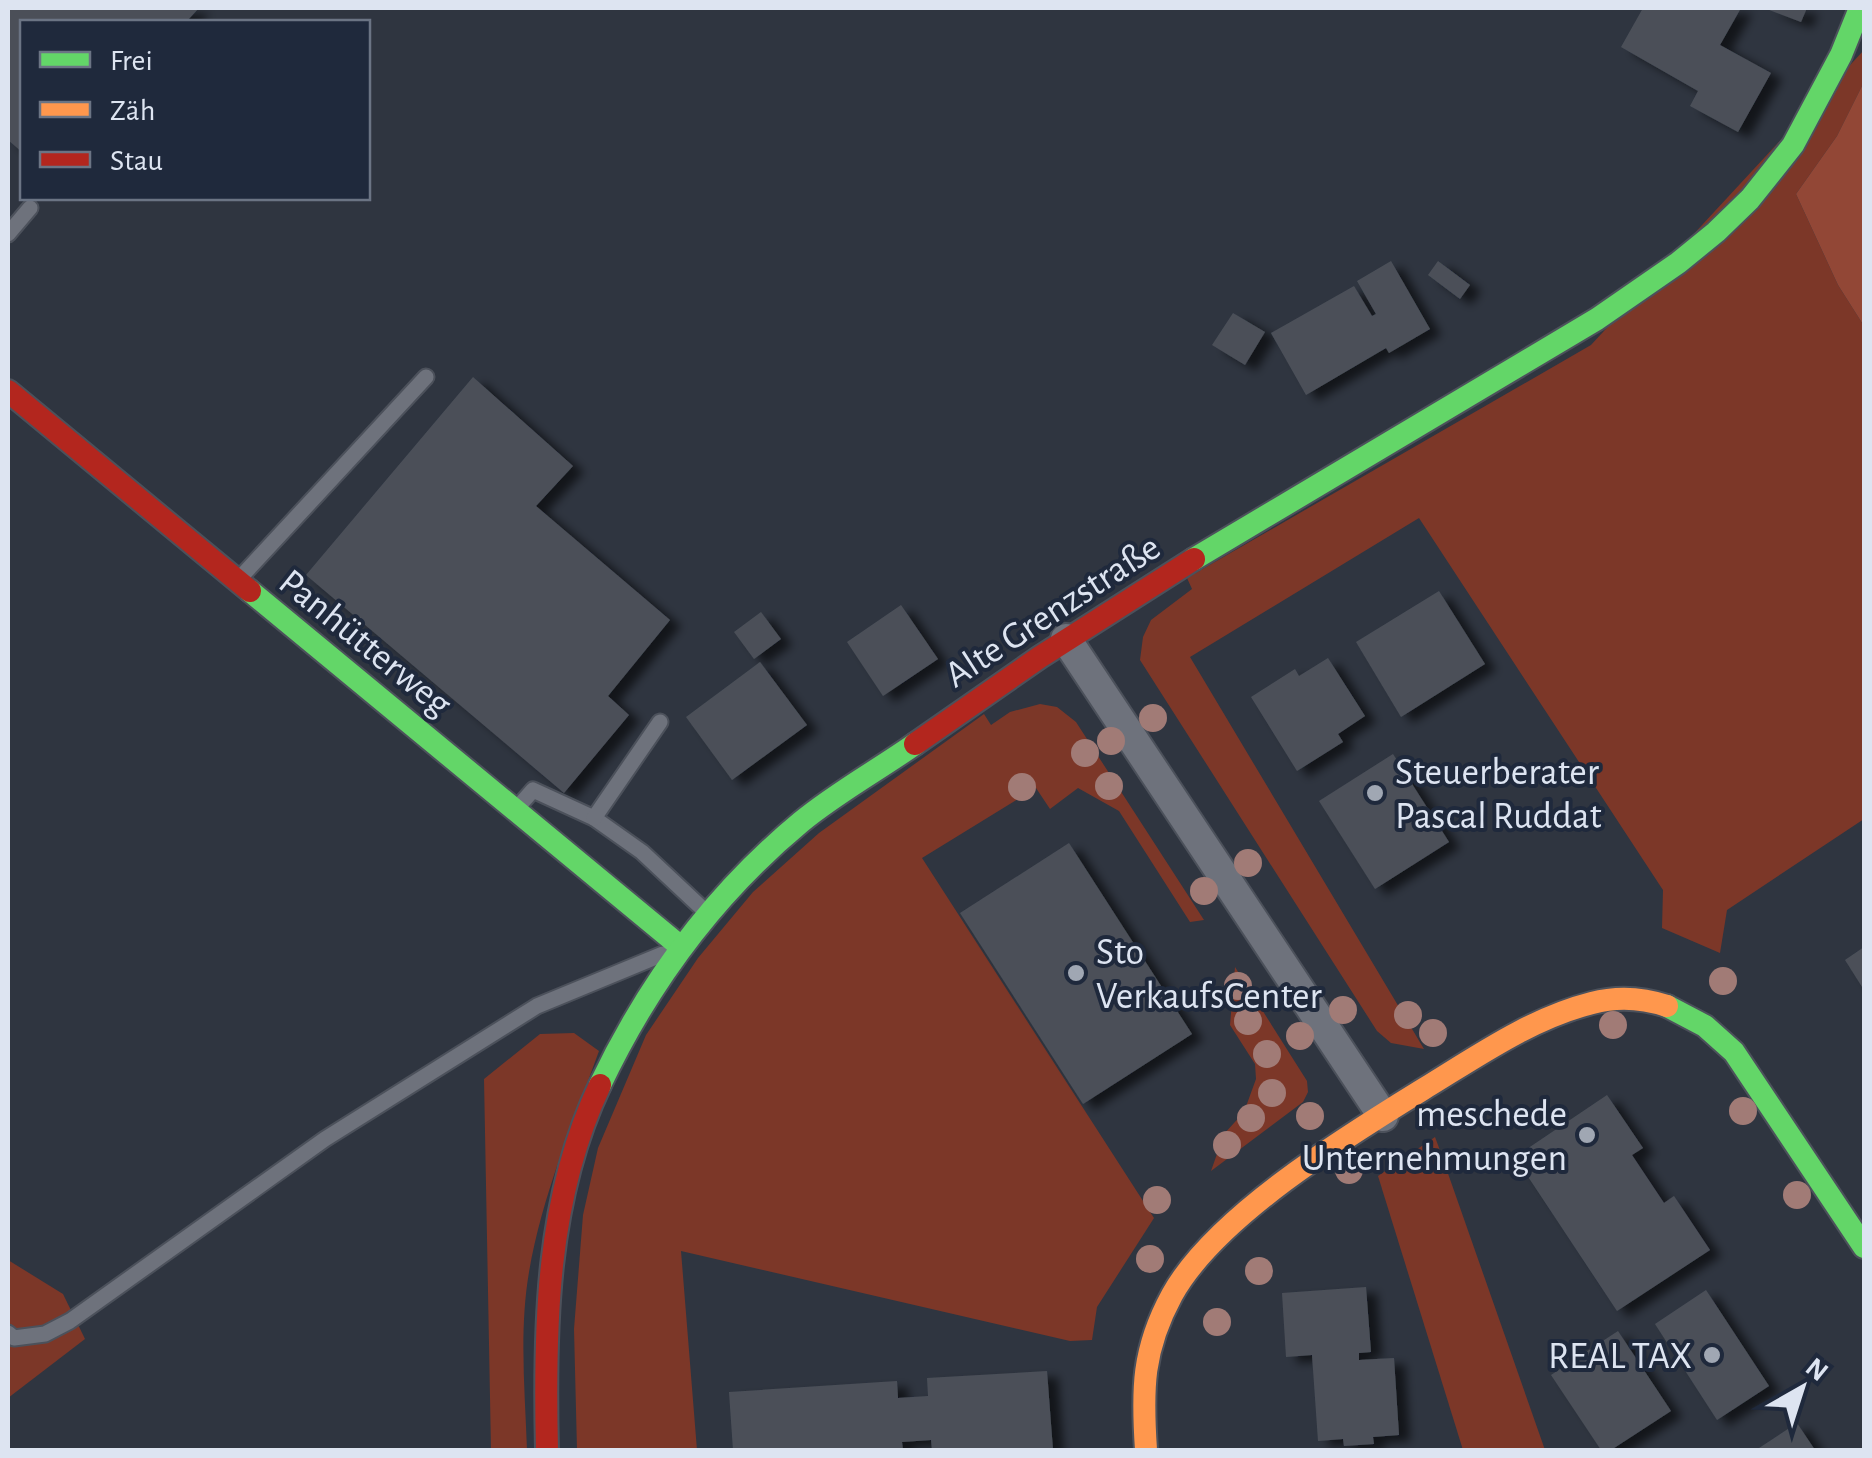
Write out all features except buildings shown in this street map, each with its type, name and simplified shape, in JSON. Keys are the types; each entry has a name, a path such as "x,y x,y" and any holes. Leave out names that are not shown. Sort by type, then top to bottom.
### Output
{"street":[{"name":"Alte Grenzstraße","path":"547,1450 544,1383 548,1316 562,1202 580,1137 632,1021 681,947 733,885 803,821 1066,639 1260,517 1523,364 1682,262 1743,206 1778,166 1804,127 1854,28 1860,8"},
{"name":"Panhütterweg","path":"8,391 681,947"},
{"path":"1066,639 1383,1116"},
{"path":"1146,1450 1142,1379 1152,1335 1178,1283 1217,1238 1275,1189 1504,1039 1542,1020 1600,1001 1626,997 1678,1008 1708,1025 1734,1052 1864,1248"}],"lane":[{"path":"8,234 30,208"},
{"path":"237,582 426,377"},
{"path":"594,818 660,722"},
{"path":"515,810 533,790 594,818 642,852 708,914"},
{"path":"8,1333 14,1338 44,1334 70,1320 326,1139 538,1006 681,947"}],"shaded area":[{"path":"1864,50 1864,82 1837,136 1796,194 1838,285 1864,326 1864,819 1727,910 1720,953 1662,928 1663,890 1419,518 1190,657 1424,1049 1391,1043 1377,1031 1140,660 1143,637 1151,620 1192,589 1187,578 1591,345"},
{"path":"1864,82 1864,326 1838,285 1796,194 1837,136"},
{"path":"1040,704 1057,707 1076,722 1204,920 1190,922 1119,811 1078,788 1050,809 1036,788 922,858 1154,1218 1097,1307 1092,1340 1070,1341 681,1251 697,1450 577,1450 574,1329 583,1215 598,1148 646,1035 698,958 753,892 819,833 984,714 991,725 1010,712"},
{"path":"1235,967 1307,1081 1308,1092 1303,1102 1211,1171 1224,1134 1244,1112 1256,1079 1255,1064 1230,1025"},
{"path":"574,1033 599,1051 550,1188 529,1272 523,1339 527,1450 491,1450 484,1079 540,1034"},
{"path":"1435,1137 1545,1450 1463,1450 1378,1176"},
{"path":"8,1260 63,1294 85,1339 8,1398"}],"traffic: fast":[{"path":"1194,559 1597,319 1716,232 1750,199 1793,145 1841,55 1860,8"},
{"path":"250,591 681,947"},
{"path":"600,1085 662,976 740,879 814,811 915,744"},
{"path":"1667,1006 1705,1026 1734,1052 1864,1247"}],"traffic: slow":[{"path":"1146,1450 1146,1371 1162,1315 1193,1265 1252,1206 1363,1127 1529,1027 1611,999 1667,1006"}],"traffic: jam":[{"path":"8,391 250,591"},
{"path":"915,744 1040,657 1194,559"},
{"path":"547,1450 546,1357 552,1264 569,1173 600,1085"}],"place":[{"name":"Steuerberater Pascal Ruddat","path":"1375,793"},
{"name":"Sto VerkaufsCenter","path":"1076,973"},
{"name":"meschede Unternehmungen","path":"1587,1135"},
{"name":"REAL TAX","path":"1712,1355"}]}
